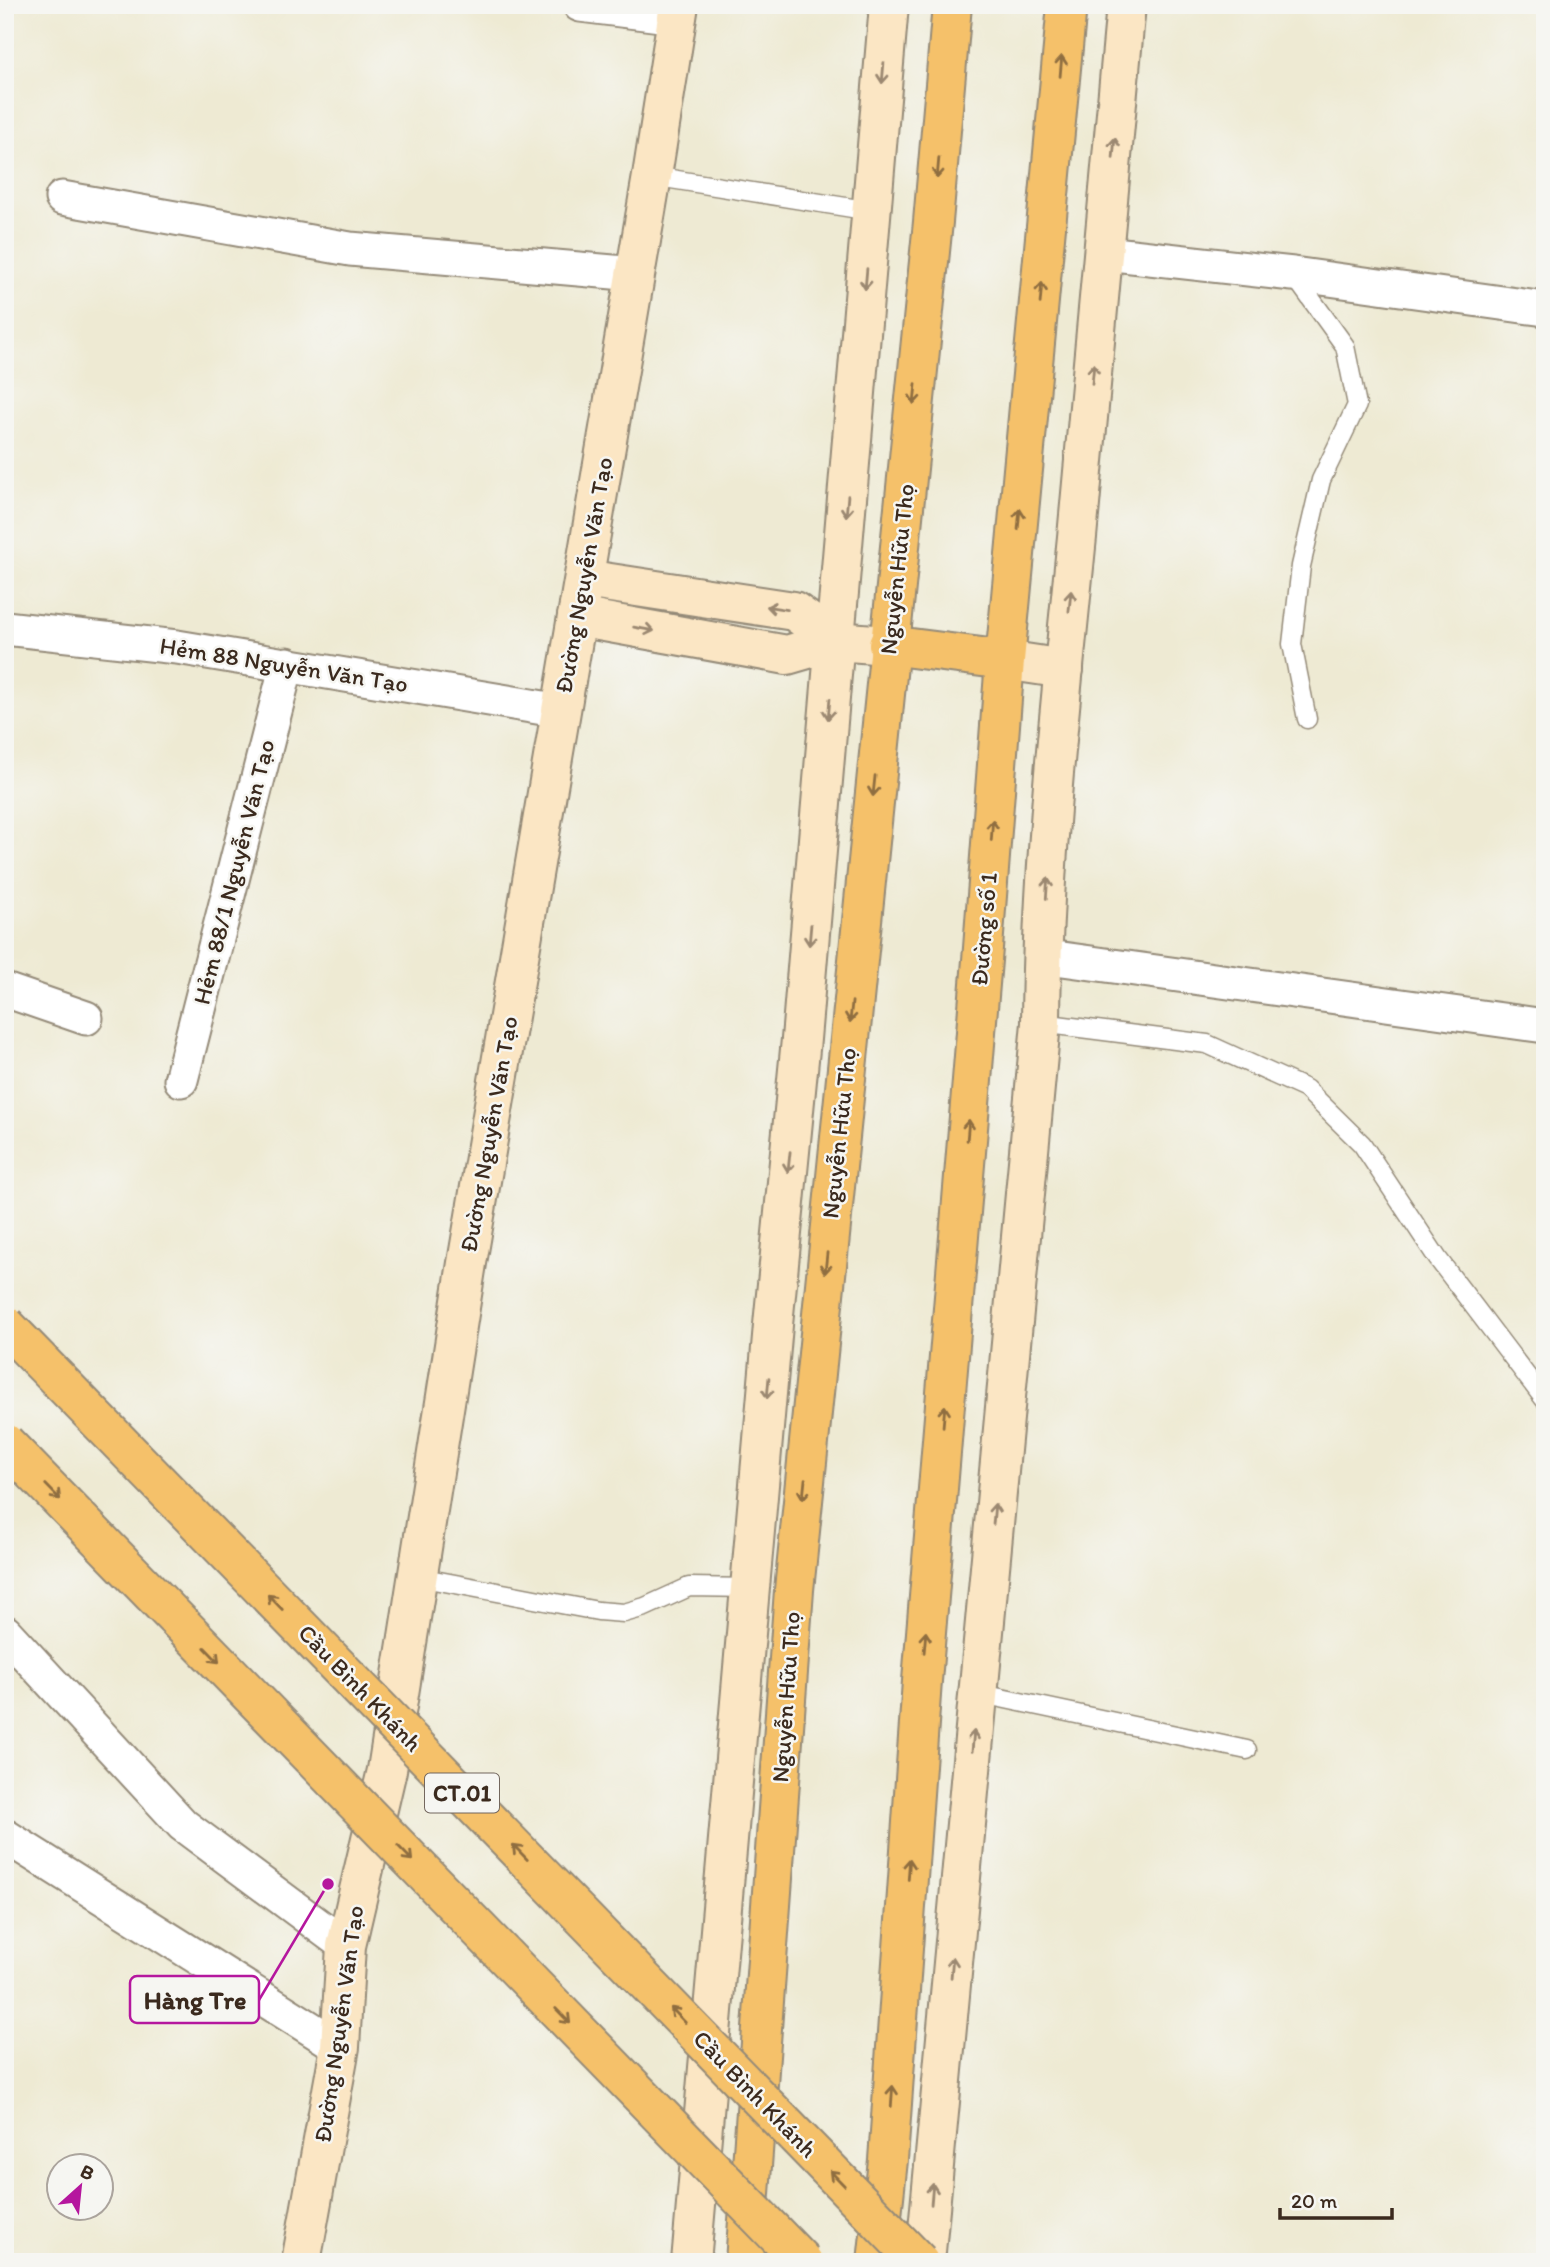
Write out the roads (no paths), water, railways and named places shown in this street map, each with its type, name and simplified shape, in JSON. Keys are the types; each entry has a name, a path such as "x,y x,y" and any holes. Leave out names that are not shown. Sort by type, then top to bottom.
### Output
{"main road":[{"name":"Nguyễn Hữu Thọ","path":"691,2262 889,5"},
{"name":"Nguyễn Hữu Thọ","path":"744,2262 794,1590 933,222 952,5"},
{"path":"1005,660 1067,5"},
{"path":"925,2262 1041,1023 1041,956 1063,668 1105,253 1126,5"},
{"name":"Đường Nguyễn Văn Tạo","path":"301,2262 340,2048 346,1946 387,1770 467,1263 636,274 678,11"},
{"path":"584,579 794,611 835,641"},
{"path":"577,617 787,655 835,641 888,645 1063,668"},
{"name":"Đường số 1","path":"877,2262 888,2160 923,1667 1005,660"},
{"name":"Cầu Bình Khánh","path":"5,1325 919,2262"},
{"path":"5,1443 803,2262"}],"street":[{"path":"580,5 678,11"},
{"path":"62,198 350,249 636,274"},
{"path":"1105,253 1293,274 1545,309"},
{"name":"Hẻm 88 Nguyễn Văn Tạo","path":"5,628 177,647 561,711"},
{"name":"Hẻm 88/1 Nguyễn Văn Tạo","path":"181,1080 287,664"},
{"path":"1041,956 1545,1026"},
{"path":"5,990 86,1018"},
{"path":"5,1632 183,1825 346,1946"},
{"path":"5,1836 340,2048"}],"lane":[{"path":"652,176 871,211"},
{"path":"1293,274 1346,346 1357,405 1321,480 1301,566 1292,644 1307,719"},
{"path":"1041,1023 1208,1044 1306,1089 1362,1144 1438,1259 1545,1400"},
{"path":"418,1577 598,1611 624,1613 645,1607 689,1587 751,1588"},
{"path":"977,1693 1247,1751"}],"place":[{"name":"Hàng Tre","path":"328,1884"}]}
